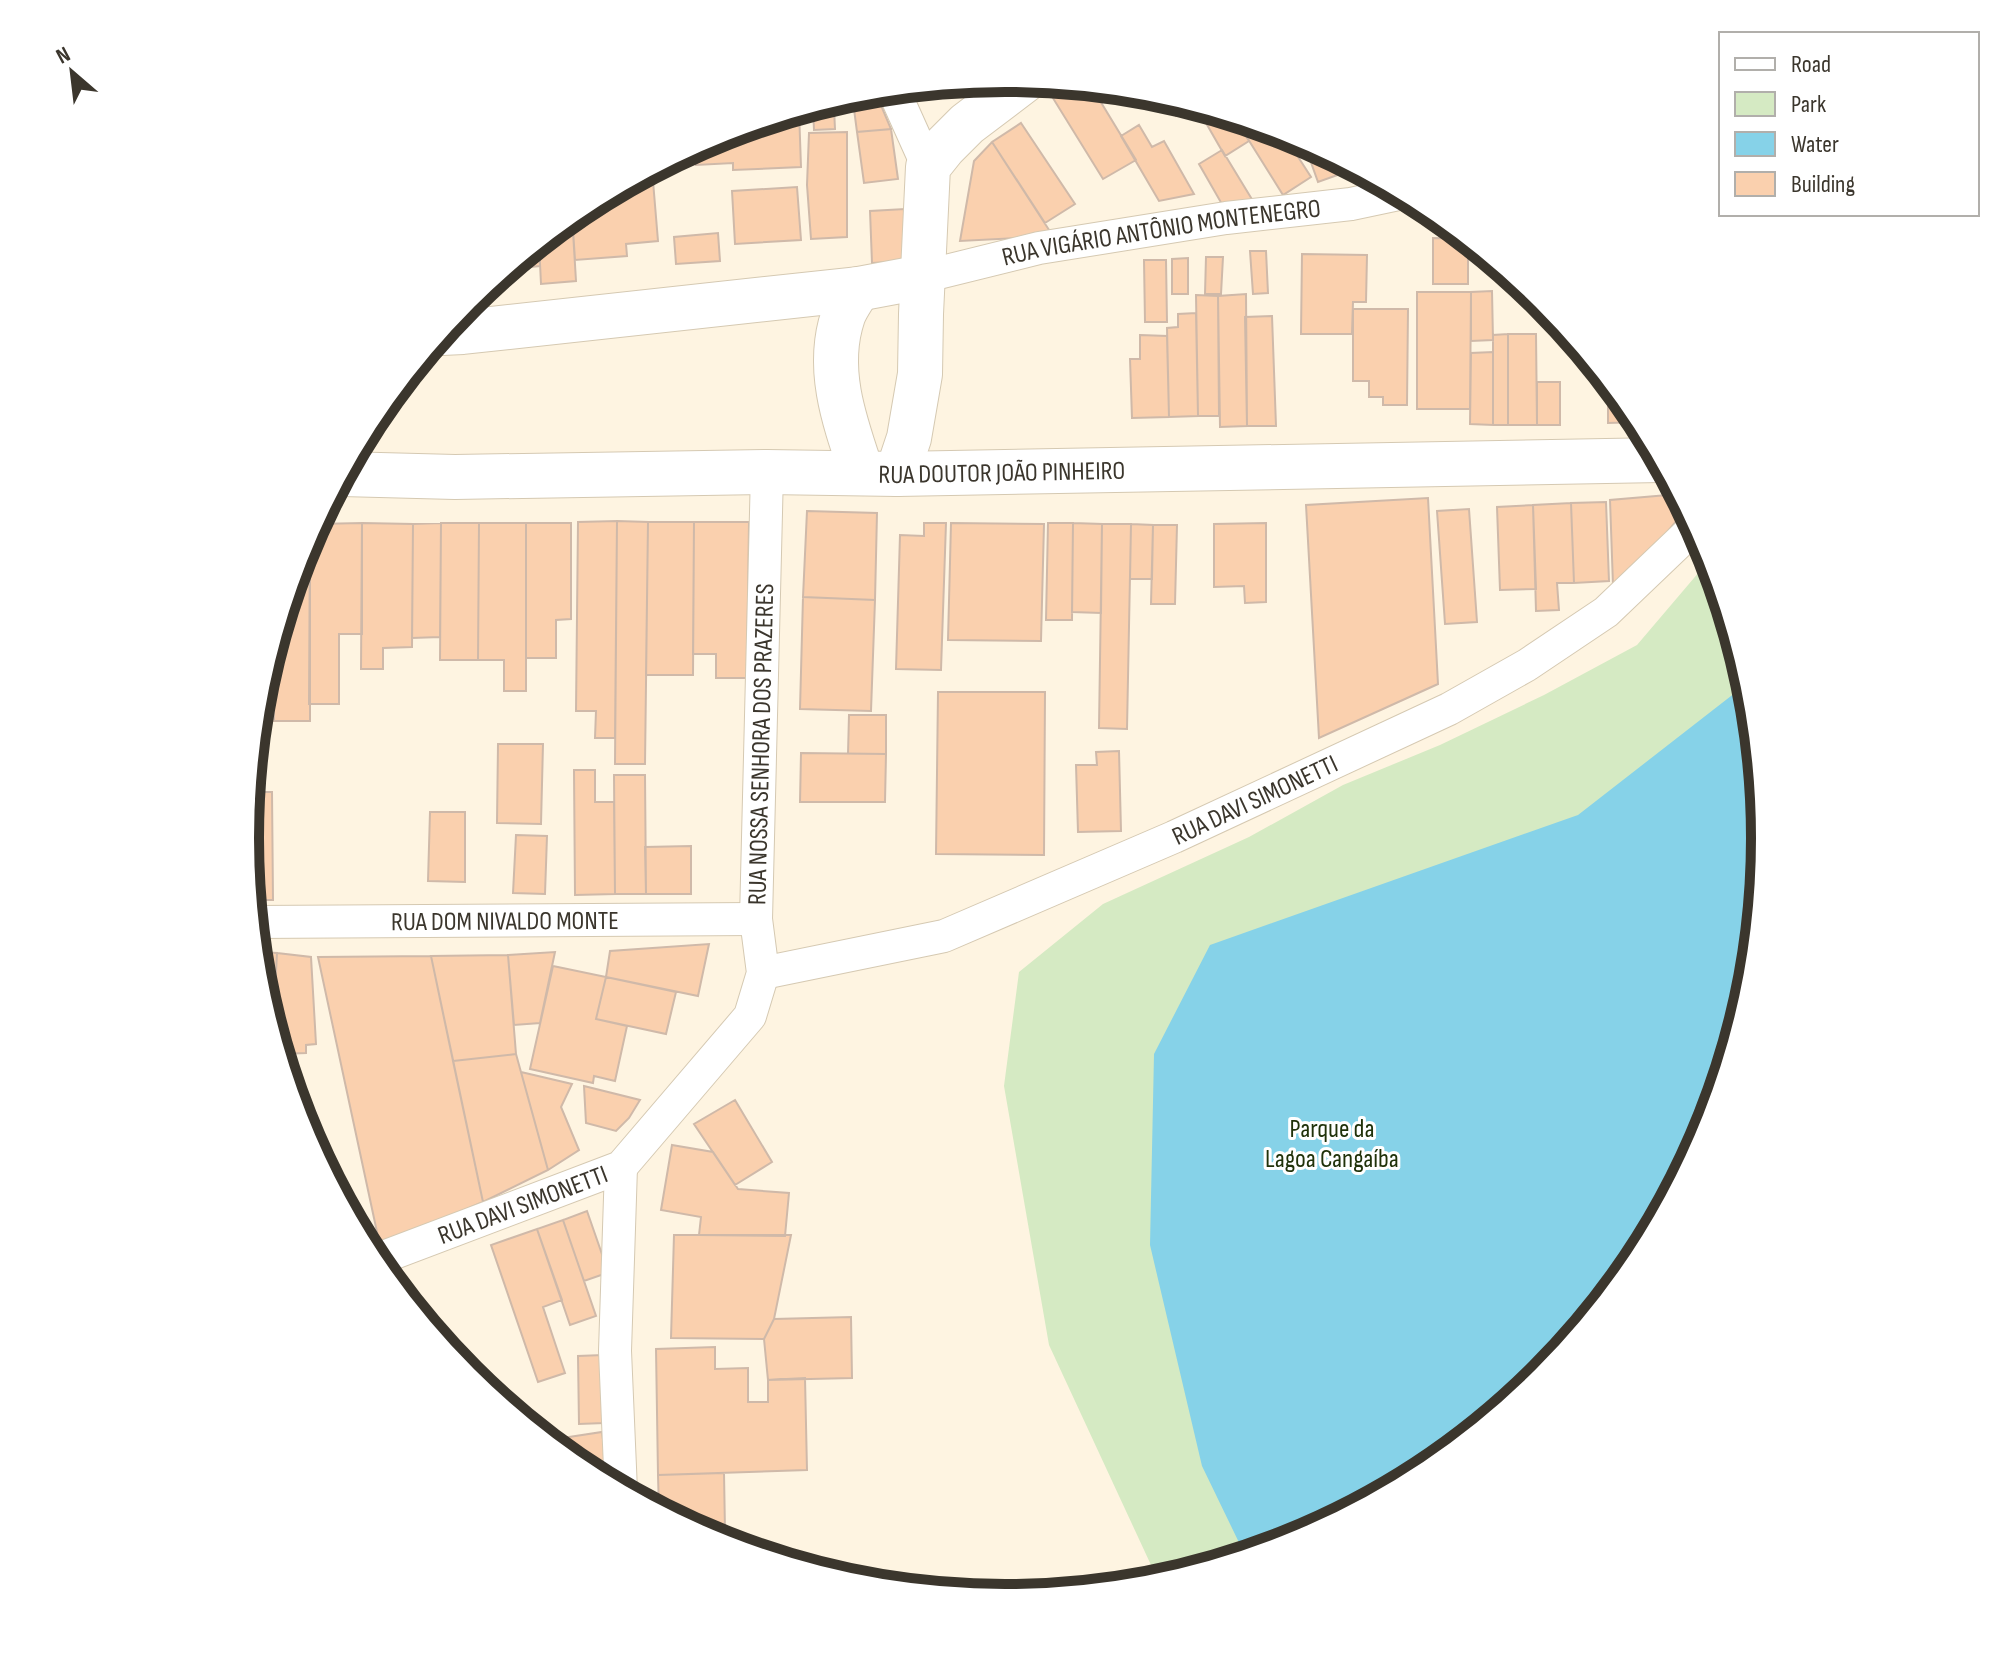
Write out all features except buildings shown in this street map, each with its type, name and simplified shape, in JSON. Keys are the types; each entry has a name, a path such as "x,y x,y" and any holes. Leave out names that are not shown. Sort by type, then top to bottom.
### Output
{"street":[{"path":"928,167 967,124 1009,92"},
{"path":"858,289 843,315 835,356 838,394 880,474 909,438 920,374 928,167 898,100"},
{"name":"RUA VIGÁRIO ANTÔNIO MONTENEGRO","path":"922,277 1039,248 1386,197"},
{"path":"457,332 858,289 922,277"},
{"name":"RUA DOUTOR JOÃO PINHEIRO","path":"354,474 455,477 767,472 880,474 1649,460"},
{"name":"RUA NOSSA SENHORA DOS PRAZERES","path":"750,1016 763,973 756,919 767,472"},
{"name":"RUA DAVI SIMONETTI","path":"763,973 944,936 1174,837 1449,709 1527,665 1606,612 1687,535"},
{"name":"RUA DOM NIVALDO MONTE","path":"264,922 756,919"},
{"name":"RUA DAVI SIMONETTI","path":"387,1256 621,1167 750,1016"},
{"path":"620,1478 615,1351 621,1167"}],"green space":[{"name":"Parque da Lagoa Cangaíba","path":"1701,570 1727,645 1738,693 1750,790 1750,887 1738,984 1712,1078 1675,1169 1626,1253 1567,1331 1498,1400 1460,1431 1379,1485 1336,1508 1245,1545 1151,1571 1151,1565 1049,1345 1004,1086 1019,972 1103,904 1249,837 1343,785 1440,745 1544,695 1637,645"}],"water":[{"name":"Parque da Lagoa Cangaíba","path":"1738,691 1746,741 1752,838 1746,936 1727,1032 1695,1124 1675,1169 1652,1212 1598,1293 1567,1331 1498,1400 1460,1431 1379,1485 1291,1528 1241,1546 1202,1466 1150,1245 1154,1054 1210,945 1578,815"}]}
